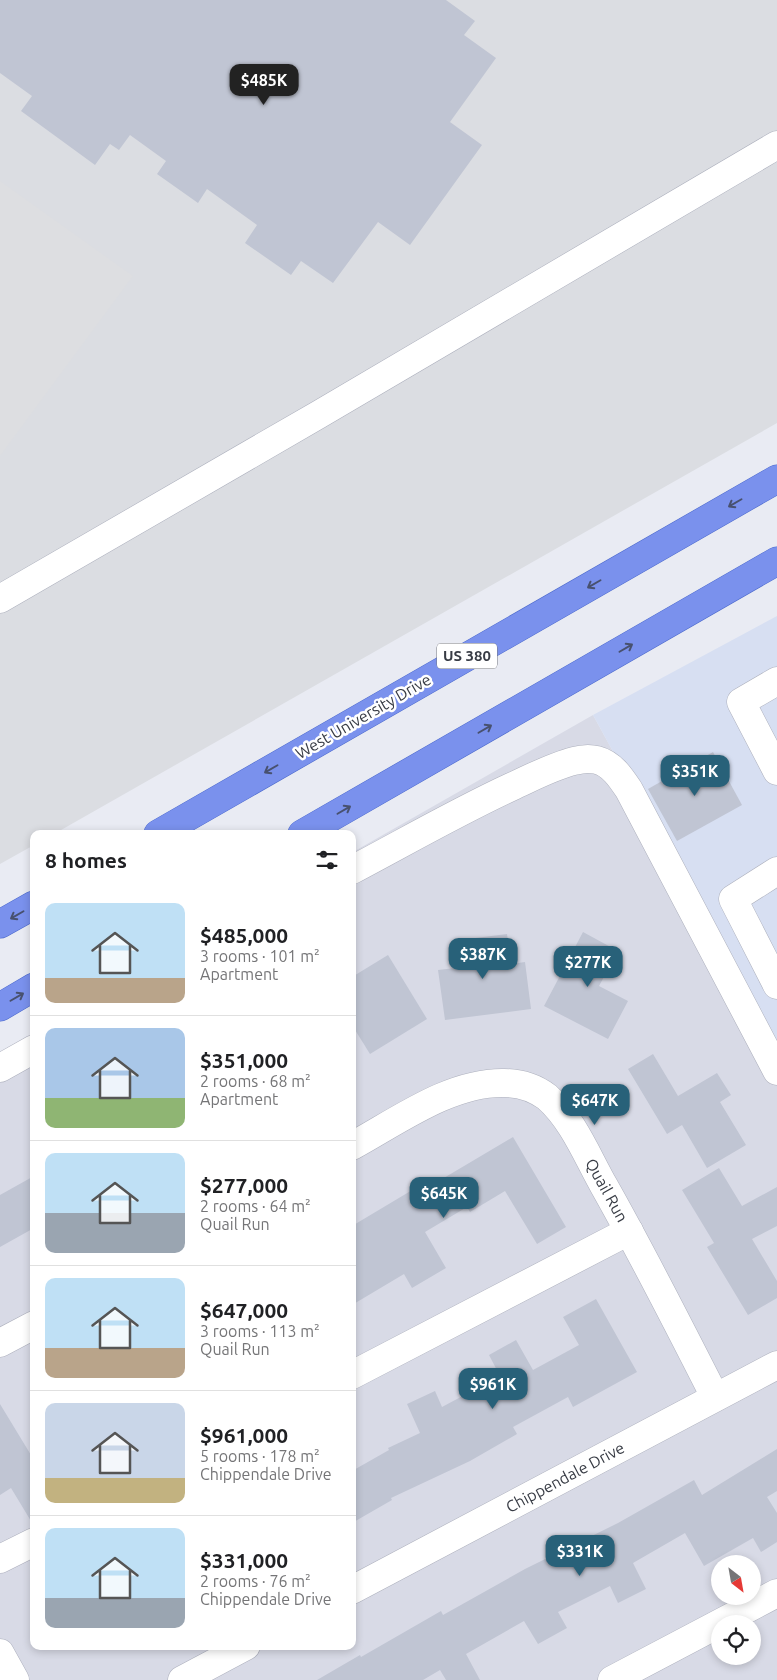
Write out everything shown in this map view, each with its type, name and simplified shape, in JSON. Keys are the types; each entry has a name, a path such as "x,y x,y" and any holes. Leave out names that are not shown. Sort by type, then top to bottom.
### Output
{"highway":[{"name":"West University Drive","path":"165,830 777,479"},
{"path":"309,830 777,561"},
{"path":"0,924 30,907"},
{"path":"0,1007 30,989"}],"street":[{"path":"0,599 777,145"},
{"path":"777,680 741,702 777,771"},
{"path":"356,868 489,797 530,778 573,761 585,759 607,764 618,774 629,790 777,1070"},
{"path":"777,871 733,899 777,985"},
{"path":"0,1068 30,1051"},
{"name":"Quail Run","path":"356,1144 429,1104 457,1091 476,1085 505,1083 528,1086 545,1096 569,1123 629,1231 716,1397"},
{"path":"356,1373 629,1231"},
{"path":"0,1344 30,1327"},
{"name":"Chippendale Drive","path":"356,1588 777,1365"},
{"path":"0,1559 30,1544"},
{"path":"612,1680 777,1593"},
{"path":"182,1680 238,1650"},
{"path":"0,1653 15,1680"}],"shaded area":[{"path":"0,0 777,0 777,423 61,830 30,830 30,847 0,864"},
{"path":"0,181 133,276 0,456"},
{"path":"777,616 777,1041 691,880 685,883 593,715"},
{"path":"593,715 685,883 691,880 777,1041 777,1680 0,1680 0,1053 30,1036 30,1650 356,1650 356,850"}],"building":[{"path":"0,0 446,0 475,21 464,35 496,58 450,122 482,145 410,245 378,222 333,283 301,261 291,275 245,243 257,225 207,189 198,203 157,174 166,161 130,135 119,150 110,144 95,165 21,111 32,96 0,73"},
{"path":"713,752 742,805 677,841 648,789"},
{"path":"583,932 618,951 599,986 628,1001 608,1039 544,1006"},
{"path":"507,934 511,964 525,962 531,1009 445,1020 438,970 455,968 452,941"},
{"path":"388,955 427,1019 370,1054 356,1031 356,975"},
{"path":"653,1054 678,1096 717,1073 731,1095 720,1102 746,1145 707,1168 682,1125 667,1134 628,1069"},
{"path":"513,1137 566,1227 537,1244 505,1191 470,1212 467,1207 425,1232 446,1268 412,1288 404,1274 356,1303 356,1224 429,1180 432,1185"},
{"path":"719,1168 742,1206 777,1187 777,1226 752,1239 777,1281 777,1298 748,1315 707,1247 714,1243 682,1190"},
{"path":"30,1178 30,1230 0,1247 0,1195"},
{"path":"596,1299 637,1372 573,1407 568,1397 513,1427 517,1434 470,1461 391,1498 392,1500 356,1521 356,1469 389,1450 388,1448 420,1433 407,1404 435,1391 442,1407 500,1376 489,1355 516,1340 533,1370 579,1345 563,1317"},
{"path":"0,1404 30,1453 30,1519 11,1488 0,1495"},
{"path":"777,1449 777,1491 767,1497 777,1513 777,1542 761,1552 753,1538 723,1555 711,1555 711,1562 704,1566 685,1533 633,1563 646,1589 618,1603 610,1586 558,1612 567,1628 538,1644 524,1621 466,1654 480,1680 446,1680 440,1670 423,1680 317,1680 441,1611 443,1615 525,1569 618,1523 694,1480 702,1495"}]}
